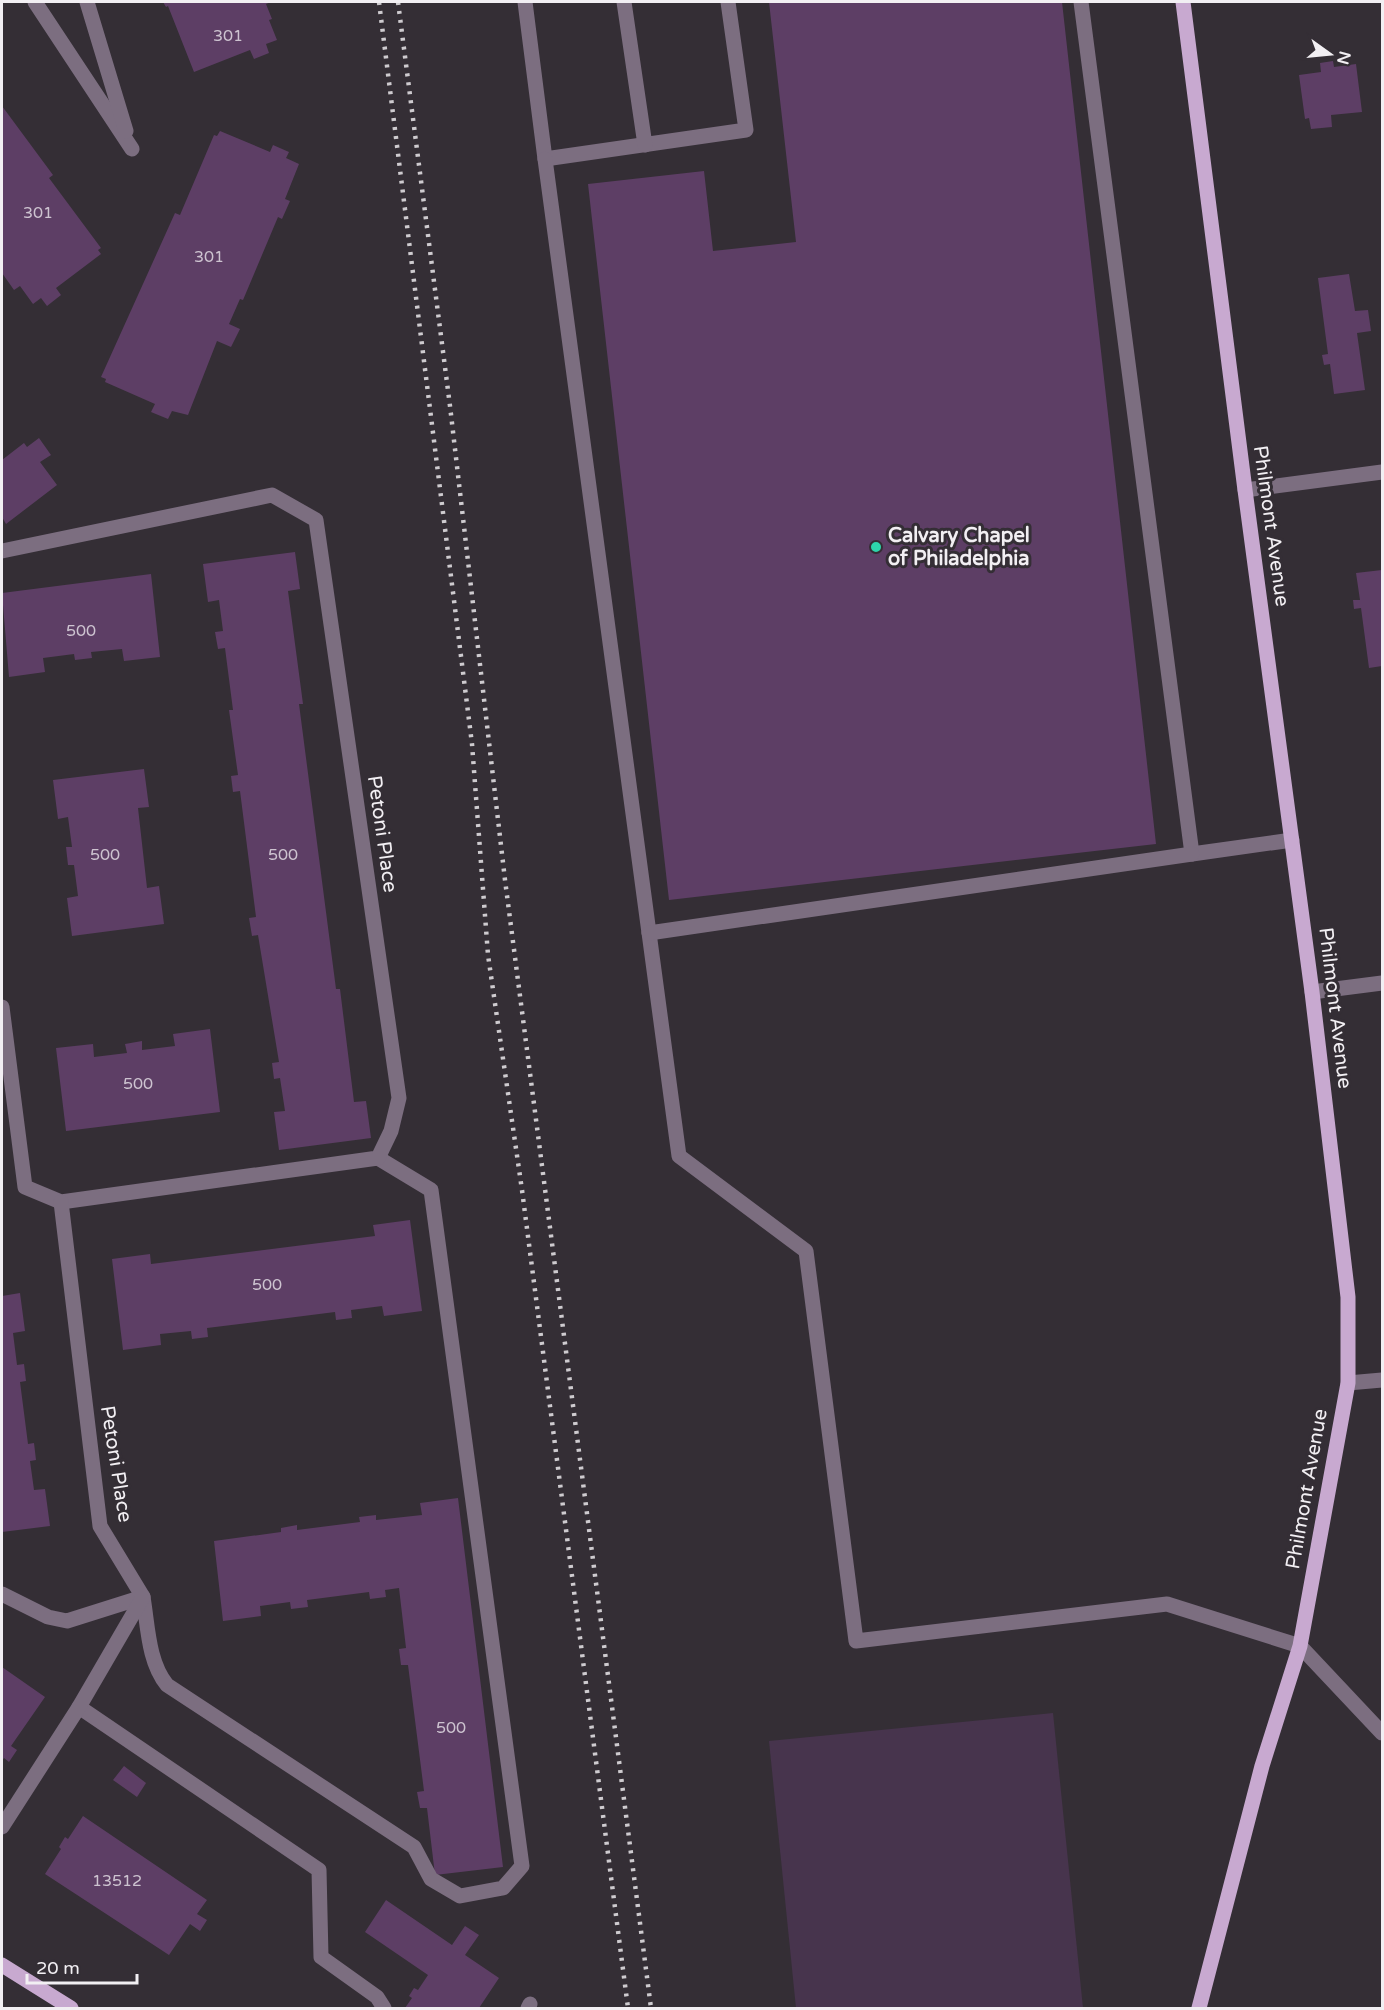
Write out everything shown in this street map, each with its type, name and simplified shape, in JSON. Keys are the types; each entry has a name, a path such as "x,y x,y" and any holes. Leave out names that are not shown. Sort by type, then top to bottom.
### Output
{"main road":[{"name":"Philmont Avenue","path":"1184,2 1245,490 1312,992 1348,1297 1348,1383 1300,1646 1262,1766 1199,2008"},
{"path":"2,1965 70,2008"}],"street":[{"path":"35,2 132,149 87,2"},
{"path":"525,2 679,1156 806,1251 856,1641 1167,1604 1300,1646 1383,1733"},
{"path":"624,2 645,145"},
{"path":"545,159 746,130 728,2"},
{"path":"1081,2 1192,854"},
{"path":"1245,490 1383,472"},
{"name":"Petoni Place","path":"2,551 272,495 316,520 399,1098 391,1131 378,1158"},
{"path":"649,933 1292,840"},
{"path":"1312,992 1383,983"},
{"path":"2,1007 25,1187 61,1202 378,1158 431,1190 522,1866 503,1888 460,1896 431,1879 414,1847 167,1685 154,1660 143,1597"},
{"name":"Petoni Place","path":"61,1202 100,1526 143,1597"},
{"path":"1348,1383 1383,1380"},
{"path":"2,1594 48,1617 68,1621 143,1597"},
{"path":"2,1827 79,1707 143,1597"},
{"path":"79,1707 319,1870 321,1957 377,1997 384,2008"}],"shaded area":[{"path":"1053,1713 1083,2008 796,2008 769,1741"}],"building":[{"path":"163,2 271,2 266,4 272,19 269,20 277,40 266,44 269,53 254,59 250,50 194,72 168,6 166,7"},
{"name":"Calvary Chapel of Philadelphia","path":"769,2 1062,2 1156,844 669,900 588,184 704,171 713,251 796,242"},
{"path":"1333,61 1334,67 1356,64 1362,112 1331,115 1332,127 1311,129 1309,118 1305,119 1299,75 1321,72 1320,63"},
{"path":"2,106 53,175 49,178 101,248 98,250 101,254 56,288 61,295 47,306 41,298 33,304 20,286 14,290 2,273"},
{"path":"220,131 270,152 273,145 289,152 286,158 299,164 285,199 290,201 282,219 278,217 243,300 240,299 229,324 240,329 231,347 217,341 188,415 172,411 168,419 151,412 155,404 105,382 106,379 101,377 175,213 180,215 214,135 217,136"},
{"path":"1349,274 1355,311 1368,310 1371,331 1357,333 1365,390 1334,394 1330,364 1324,365 1322,355 1328,354 1318,278"},
{"path":"39,438 51,455 40,462 57,485 6,524 2,517 2,460 24,443 27,447"},
{"path":"295,552 300,589 288,591 303,704 299,704 336,989 340,989 354,1102 366,1101 371,1138 279,1150 274,1112 285,1111 280,1078 274,1079 272,1063 279,1062 258,935 252,936 249,918 256,917 240,791 233,792 231,776 238,775 229,710 233,710 225,648 218,649 215,632 223,631 219,600 208,602 203,564"},
{"path":"1382,570 1382,666 1369,668 1361,608 1354,609 1353,600 1360,600 1356,573"},
{"path":"151,574 160,657 124,661 122,649 91,652 92,658 75,660 74,654 43,658 45,672 9,677 2,593"},
{"path":"144,769 149,807 138,808 147,888 159,886 164,924 72,936 67,898 78,896 74,865 68,865 66,847 72,847 68,817 58,819 53,780"},
{"path":"210,1029 220,1112 66,1131 56,1048 93,1044 94,1057 127,1053 125,1044 142,1041 142,1050 175,1046 173,1034"},
{"path":"410,1220 422,1311 384,1316 382,1306 351,1310 352,1318 336,1320 335,1312 207,1328 208,1337 192,1339 191,1331 160,1334 161,1345 123,1350 112,1259 150,1254 151,1264 375,1236 373,1225"},
{"path":"20,1293 25,1331 13,1333 17,1365 24,1364 26,1381 20,1382 28,1444 34,1443 36,1460 30,1461 34,1490 45,1489 50,1526 2,1532 2,1296"},
{"path":"458,1498 503,1867 435,1875 427,1808 420,1808 417,1792 424,1791 408,1665 401,1665 399,1649 406,1648 399,1588 385,1590 386,1597 370,1599 369,1592 307,1600 308,1607 291,1609 290,1602 260,1606 261,1616 223,1621 214,1541 281,1532 281,1528 297,1525 297,1530 360,1522 359,1517 376,1515 376,1520 422,1515 420,1503"},
{"path":"2,1667 45,1697 11,1746 17,1750 9,1762 4,1758 2,1761"},
{"path":"124,1766 146,1783 137,1797 113,1780"},
{"path":"83,1816 207,1900 197,1914 207,1920 200,1931 190,1924 169,1955 45,1874 61,1849 59,1847 65,1837 68,1839"},
{"path":"386,1900 452,1945 465,1926 479,1935 465,1955 499,1978 479,2008 405,2008 412,1998 409,1996 414,1988 418,1990 428,1975 365,1932"}],"railway":[{"path":"379,2 472,744 488,955 522,1190 628,2008"},
{"path":"398,2 450,406 505,880 651,2008"}],"place":[{"name":"Calvary Chapel of Philadelphia","path":"876,547"}]}
